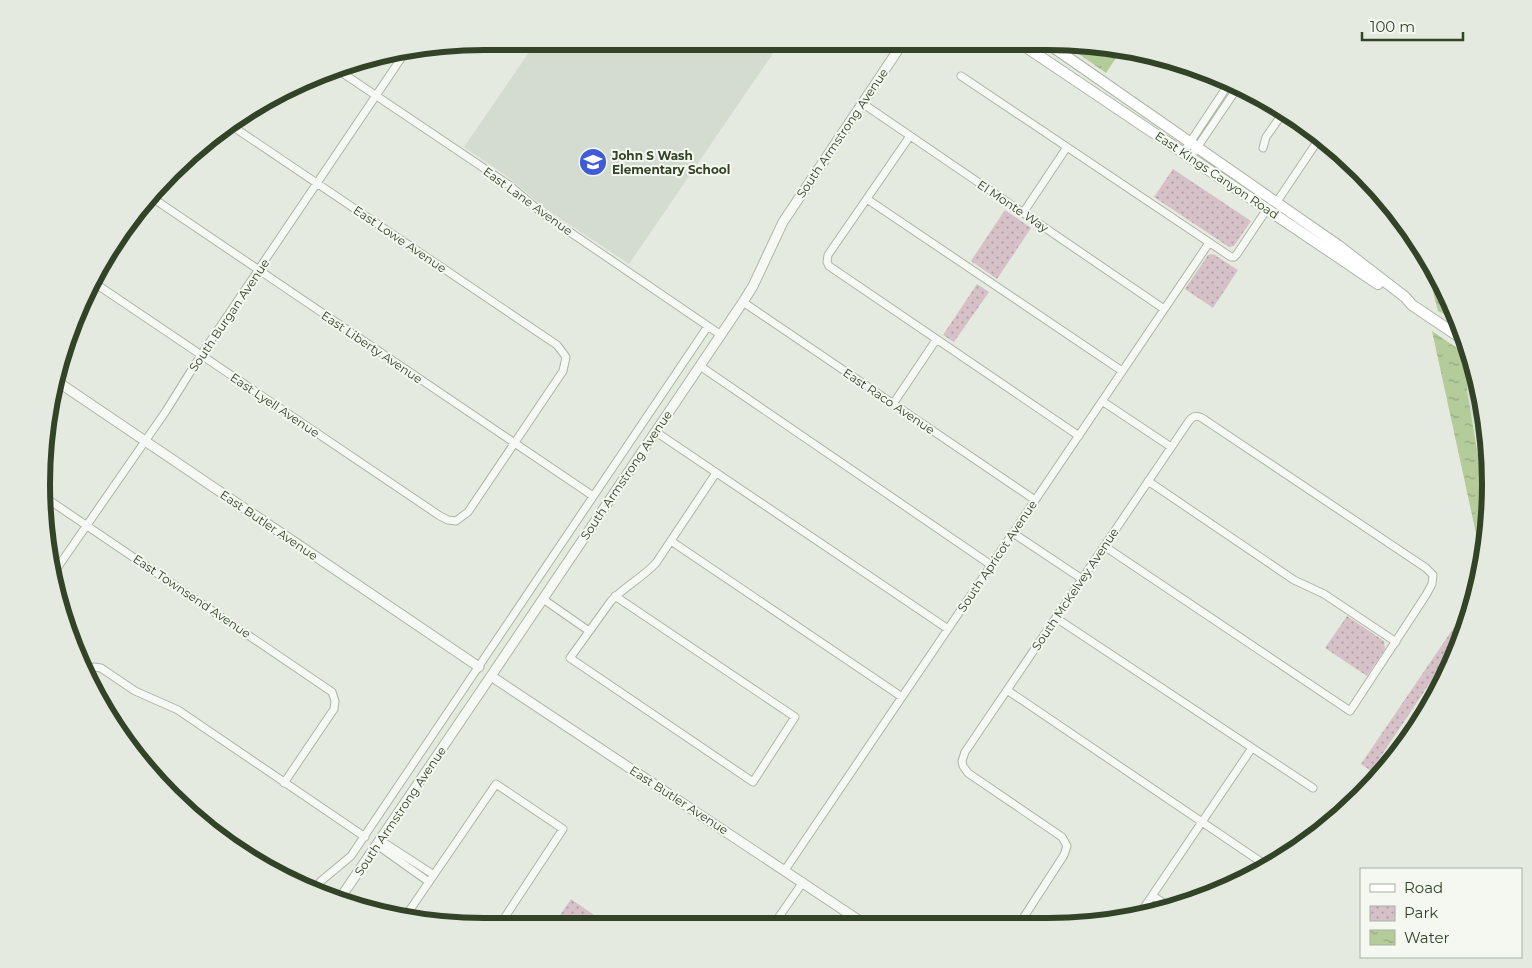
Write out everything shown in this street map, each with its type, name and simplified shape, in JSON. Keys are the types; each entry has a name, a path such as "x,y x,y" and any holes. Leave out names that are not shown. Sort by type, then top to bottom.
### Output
{"main road":[{"name":"East Kings Canyon Road","path":"1032,50 1187,155 1272,206 1304,228 1326,238 1405,297 1412,305"},
{"name":"East Kings Canyon Road","path":"1058,50 1193,145 1272,206 1402,301 1412,305 1455,334"}],"street":[{"name":"South Armstrong Avenue","path":"343,895 743,302 753,286 783,222 898,50"},
{"name":"South Burgan Avenue","path":"58,567 402,58"},
{"name":"East Lane Avenue","path":"343,73 509,185 542,213 721,335"},
{"path":"961,76 1231,257 1234,257 1316,143"},
{"path":"1187,155 1226,89"},
{"path":"1193,145 1234,92"},
{"name":"El Monte Way","path":"862,103 1164,309"},
{"path":"1262,148 1266,136 1280,117"},
{"name":"East Lowe Avenue","path":"236,128 557,345 566,357 563,371 514,443"},
{"path":"910,136 828,255 827,262 833,270 1078,436"},
{"path":"1023,213 1067,147"},
{"path":"867,199 1122,371"},
{"name":"East Liberty Avenue","path":"156,200 594,496"},
{"name":"South Apricot Avenue","path":"785,870 1209,242"},
{"name":"East Lyell Avenue","path":"98,286 448,520 456,521 468,512 514,443"},
{"name":"East Raco Avenue","path":"743,302 1035,500"},
{"name":"South Armstrong Avenue","path":"318,885 325,877 348,860 708,326"},
{"path":"893,404 936,340"},
{"path":"700,366 991,565"},
{"name":"East Butler Avenue","path":"62,385 479,667"},
{"path":"1102,400 1171,447"},
{"name":"South McKelvey Avenue","path":"1024,916 1064,856 1067,846 1062,837 968,773 962,761 965,752 1188,421 1194,416 1202,418 1426,568 1433,575 1432,584 1426,596 1396,642"},
{"path":"656,432 948,629"},
{"path":"616,596 795,717 753,782 570,658 616,596 650,569 716,473"},
{"path":"1104,546 1350,711 1396,642 1324,594 1294,580 1148,481"},
{"name":"East Townsend Avenue","path":"51,501 328,688 335,701 332,712 284,783"},
{"path":"1013,533 1082,579"},
{"path":"671,541 902,697"},
{"path":"543,599 589,631"},
{"path":"1056,618 1313,788"},
{"path":"92,669 101,668 135,691 178,710 364,837"},
{"name":"East Butler Avenue","path":"491,676 856,918"},
{"path":"1007,690 1261,862"},
{"path":"1145,907 1252,748"},
{"path":"409,911 496,784 563,829 504,918"},
{"path":"379,843 434,875"},
{"path":"379,843 429,882"},
{"path":"778,918 803,882"},
{"path":"1153,896 1162,902"}],"shaded area":[{"name":"John S Wash Elementary School","path":"531,50 775,50 629,264 546,209 508,177 464,147"},
{"path":"1468,377 1478,427 1482,472 1467,389"}],"green space":[{"path":"1173,169 1251,221 1234,246 1229,247 1154,197"},
{"path":"1005,210 1031,228 997,279 971,261"},
{"path":"1213,254 1238,270 1213,308 1185,289 1208,255"},
{"path":"977,284 989,292 954,342 943,335"},
{"path":"1347,616 1384,641 1385,649 1367,676 1325,648"},
{"path":"1461,617 1442,664 1371,771 1361,764"},
{"path":"571,899 598,918 558,918"}],"water":[{"path":"1074,51 1117,56 1106,73"},
{"path":"1429,276 1448,316 1438,311"},
{"path":"1432,331 1461,351 1468,377 1467,390 1482,479 1478,542"}],"place":[{"name":"John S Wash Elementary School","path":"593,162"}]}
